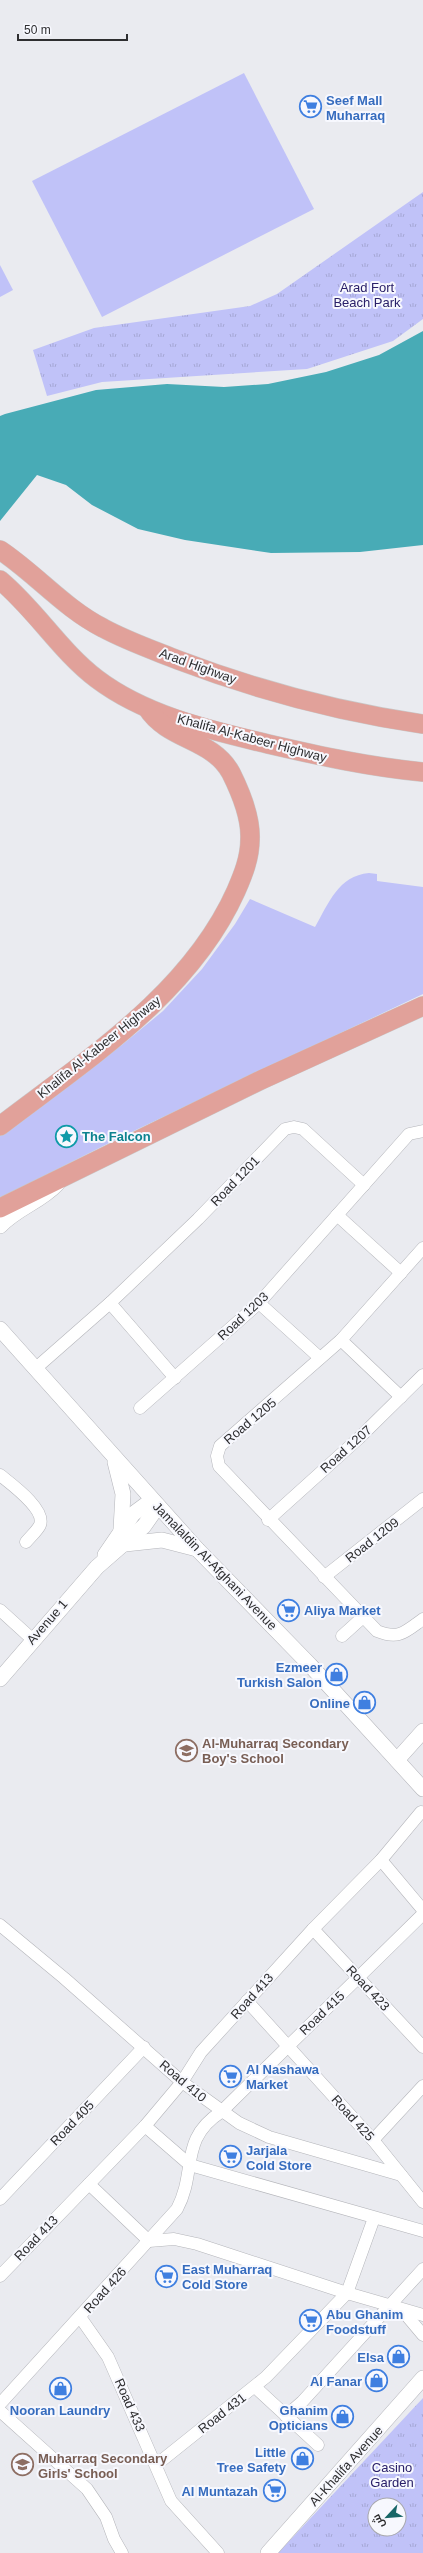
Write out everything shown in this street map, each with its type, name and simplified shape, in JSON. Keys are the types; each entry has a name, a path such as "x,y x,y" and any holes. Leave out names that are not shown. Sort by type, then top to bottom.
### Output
{"main road":[{"name":"Arad Highway","path":"0,550 74,610 103,628 147,648 263,689 323,705 423,724"},
{"path":"0,580 20,598 80,665 115,691 147,708"},
{"name":"Khalifa Al-Kabeer Highway","path":"147,708 237,737 326,758 423,772"},
{"name":"Khalifa Al-Kabeer Highway","path":"0,1126 91,1055 163,994 211,935 232,900 242,875 249,850 250,829 244,804 231,773 211,750 166,729 147,708"},
{"path":"0,1208 61,1176 268,1077 423,1006"}],"street":[{"name":"Road 1201","path":"36,1368 110,1303 198,1220 286,1129 294,1126 302,1129 364,1186"},
{"name":"Road 1203","path":"140,1408 259,1303 364,1186 408,1134 423,1131"},
{"path":"0,1226 15,1213 44,1197 61,1176"},
{"path":"337,1215 401,1272"},
{"name":"Road 1205","path":"423,1248 341,1340 220,1446 216,1456 219,1466 268,1520 377,1632 390,1636 402,1634 423,1619"},
{"path":"110,1303 175,1378"},
{"path":"259,1303 320,1358"},
{"name":"Jamalaldin Al-Afghani Avenue","path":"0,1320 5,1334 113,1457 197,1549 310,1665 423,1789"},
{"path":"341,1340 401,1397"},
{"name":"Road 1207","path":"268,1520 423,1375"},
{"path":"113,1457 123,1494 123,1537 162,1540 197,1549"},
{"path":"0,1475 34,1506 40,1515 40,1524 26,1542"},
{"name":"Road 1209","path":"324,1577 422,1502"},
{"name":"Avenue 1","path":"0,1678 32,1639 97,1568 123,1537 144,1526 155,1503"},
{"path":"0,1610 32,1639"},
{"path":"342,1636 363,1617"},
{"path":"397,1760 423,1731"},
{"name":"Road 413","path":"0,2276 145,2126 182,2082 201,2052 313,1929 381,1860 421,1812"},
{"path":"381,1860 423,1910"},
{"name":"Road 415","path":"221,2112 423,1914"},
{"name":"Road 410","path":"0,1925 144,2047 182,2082 221,2112 239,2123 269,2137 402,2175"},
{"name":"Road 423","path":"313,1929 423,2047"},
{"name":"Road 425","path":"247,2001 373,2140 423,2202"},
{"name":"Road 405","path":"0,2199 144,2047"},
{"path":"373,2140 423,2086"},
{"name":"Road 426","path":"0,2404 170,2219 184,2198 194,2141 199,2132 221,2112"},
{"path":"145,2126 190,2166 423,2231"},
{"path":"89,2184 150,2241 174,2239 197,2244 347,2293 423,2315"},
{"path":"255,2387 347,2293 374,2218"},
{"path":"286,2416 396,2307 423,2270"},
{"path":"396,2307 423,2335"},
{"name":"Road 433","path":"80,2317 108,2357 171,2501 218,2553"},
{"name":"Al-Khalifa Avenue","path":"268,2553 423,2378"},
{"name":"Road 431","path":"156,2465 255,2387 318,2445"},
{"path":"0,2411 87,2489 106,2516 117,2551"}],"green space":[{"path":"244,73 314,209 102,317 32,181"},
{"name":"Arad Fort Beach Park","path":"423,192 423,319 393,341 307,369 102,382 47,396 33,350 94,328 250,306 277,294"},
{"path":"0,265 13,290 0,297"},
{"path":"369,873 377,874 377,881 423,887 423,994 121,1137 0,1198 0,1135 123,1044 163,1011 202,969 235,924 250,899 315,927 330,900 342,885 349,879 358,875"},
{"name":"Casino Garden","path":"423,2398 423,2553 278,2553"}],"shaded area":[{"path":"423,331 423,545 360,552 271,553 185,540 138,529 92,505 66,485 37,475 0,521 0,416 96,390 167,384 224,387 268,384 326,372 379,355"}],"place":[{"name":"Seef Mall Muharraq","path":"310,107"},
{"name":"The Falcon","path":"66,1136"},
{"name":"Aliya Market","path":"288,1610"},
{"name":"Ezmeer Turkish Salon","path":"337,1674"},
{"name":"Online","path":"365,1703"},
{"name":"Al-Muharraq Secondary Boy's School","path":"186,1750"},
{"name":"Al Nashawa Market","path":"231,2076"},
{"name":"Jarjala Cold Store","path":"230,2157"},
{"name":"East Muharraq Cold Store","path":"167,2276"},
{"name":"Abu Ghanim Foodstuff","path":"310,2321"},
{"name":"Elsa","path":"399,2357"},
{"name":"Al Fanar","path":"377,2381"},
{"name":"Nooran Laundry","path":"60,2388"},
{"name":"Ghanim Opticians","path":"343,2417"},
{"name":"Little Tree Safety","path":"302,2459"},
{"name":"Muharraq Secondary Girls' School","path":"23,2465"},
{"name":"Al Muntazah","path":"274,2491"}]}
